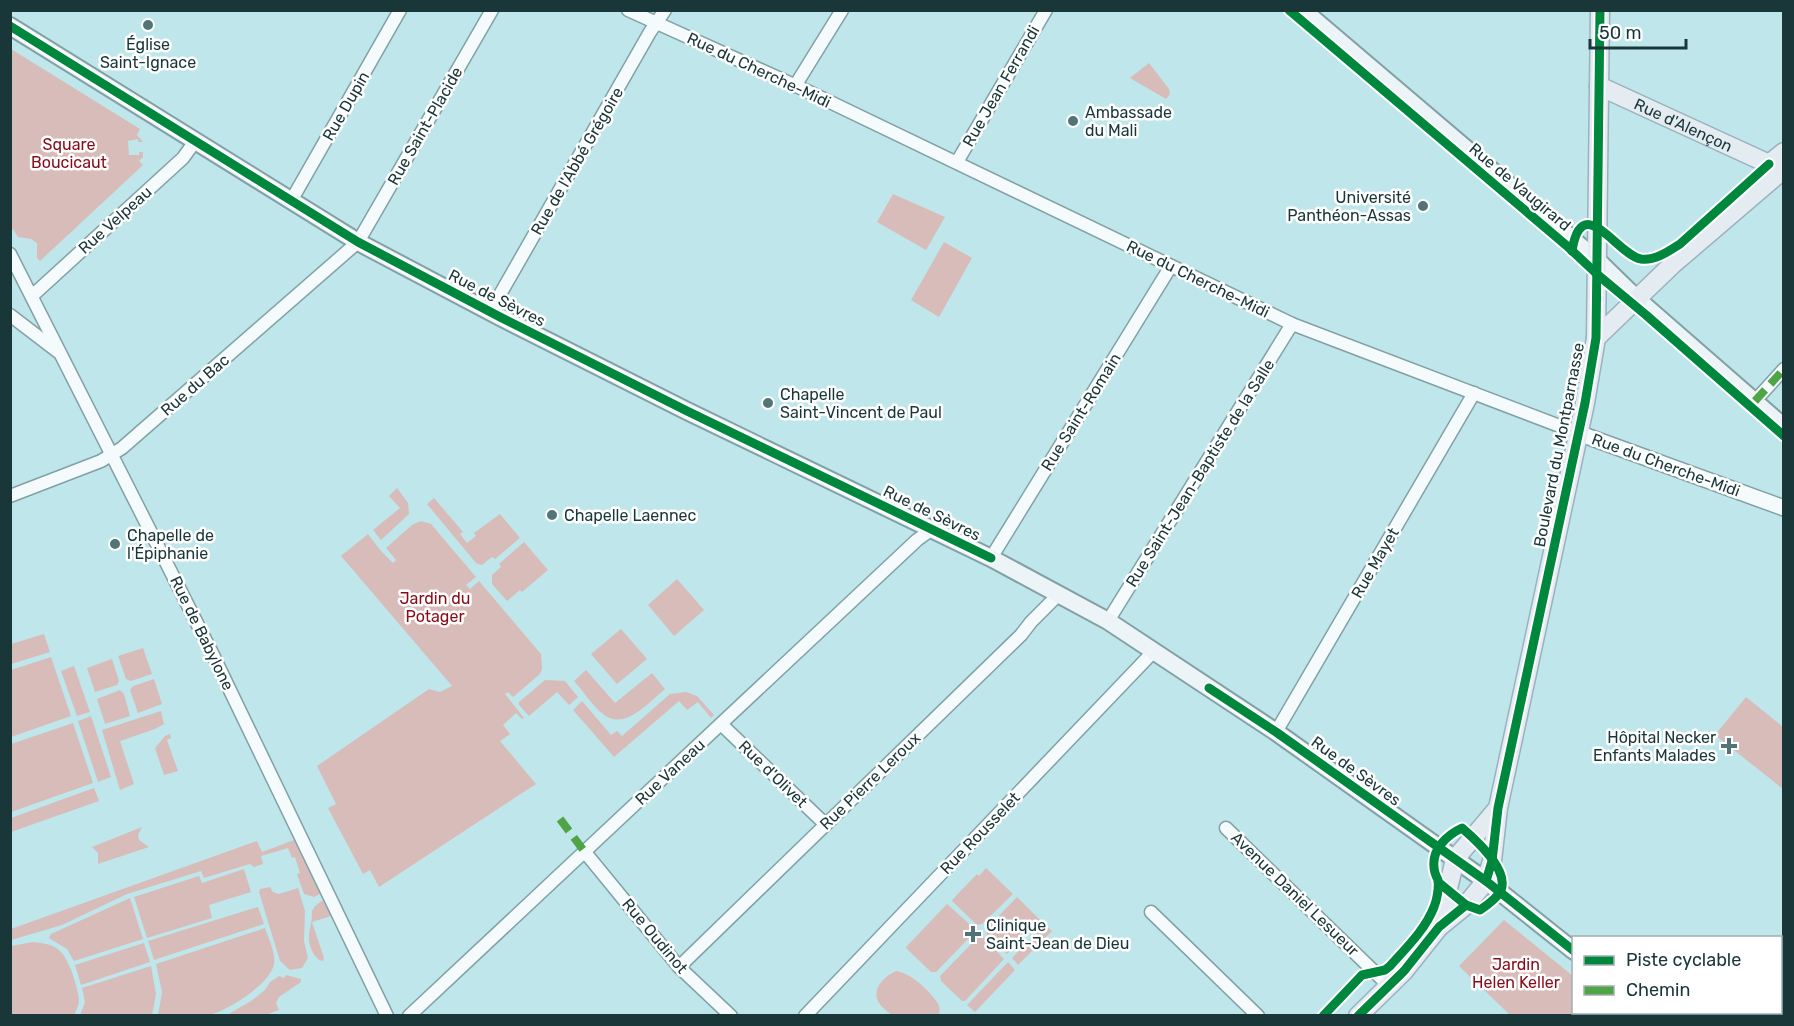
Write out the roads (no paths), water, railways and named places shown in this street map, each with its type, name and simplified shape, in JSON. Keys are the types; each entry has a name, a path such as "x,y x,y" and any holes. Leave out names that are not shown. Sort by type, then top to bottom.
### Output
{"main road":[{"name":"Rue de Vaugirard","path":"1303,10 1598,261 1636,298 1784,427"},
{"name":"Boulevard du Montparnasse","path":"1486,881 1492,861 1498,808 1596,338 1600,10"},
{"name":"Rue de Sèvres","path":"10,26 358,242 490,312 687,411 991,558 1108,621 1276,732 1486,881"},
{"name":"Rue d'Alençon","path":"1599,86 1777,169"},
{"name":"Boulevard du Montparnasse","path":"1596,338 1672,264 1777,169 1784,152"},
{"name":"Boulevard du Montparnasse","path":"1455,860 1498,808"},
{"path":"1439,927 1455,860"},
{"path":"1358,1016 1410,964 1439,927 1466,905 1486,881 1572,949"}],"street":[{"name":"Rue Dupin","path":"291,201 400,10"},
{"name":"Rue Saint-Placide","path":"358,242 492,10"},
{"name":"Rue du Cherche-Midi","path":"628,10 957,162 1292,324 1578,433 1784,508"},
{"name":"Rue de l'Abbé Grégoire","path":"490,312 665,10"},
{"name":"Rue Jean Ferrandi","path":"957,162 1046,10"},
{"path":"795,86 837,13"},
{"name":"Rue Velpeau","path":"32,296 183,158 196,140"},
{"name":"Rue du Bac","path":"10,496 112,455 358,242"},
{"name":"Rue de Babylone","path":"10,254 213,655 387,1016"},
{"name":"Rue Saint-Romain","path":"991,558 1171,266"},
{"path":"10,315 62,354"},
{"name":"Rue Saint-Jean-Baptiste de la Salle","path":"1108,621 1292,324"},
{"path":"1755,402 1784,369"},
{"name":"Rue Mayet","path":"1276,732 1474,393"},
{"name":"Rue Vaneau","path":"409,1016 917,540 932,529"},
{"name":"Rue Pierre Leroux","path":"680,967 1021,635 1030,622 1059,594"},
{"name":"Rue Rousselet","path":"805,1016 1154,651"},
{"name":"Rue d'Olivet","path":"721,724 825,824"},
{"name":"Avenue Daniel Lesueur","path":"1226,828 1389,986"},
{"name":"Rue Oudinot","path":"584,851 680,967 731,1016"},
{"path":"1150,912 1258,1016"}],"place":[{"name":"Église Saint-Ignace","path":"148,25"},
{"name":"Ambassade du Mali","path":"1073,121"},
{"name":"Université Panthéon-Assas","path":"1423,206"},
{"name":"Chapelle Saint-Vincent de Paul","path":"768,403"},
{"name":"Chapelle Laennec","path":"552,515"},
{"name":"Chapelle de l'Épiphanie","path":"115,544"},
{"name":"Hôpital Necker Enfants Malades","path":"1729,746"},
{"name":"Clinique Saint-Jean de Dieu","path":"973,934"}],"park label":[{"name":"Square Boucicaut","path":"69,153"},
{"name":"Jardin du Potager","path":"435,607"},
{"name":"Jardin Helen Keller","path":"1516,973"}]}
